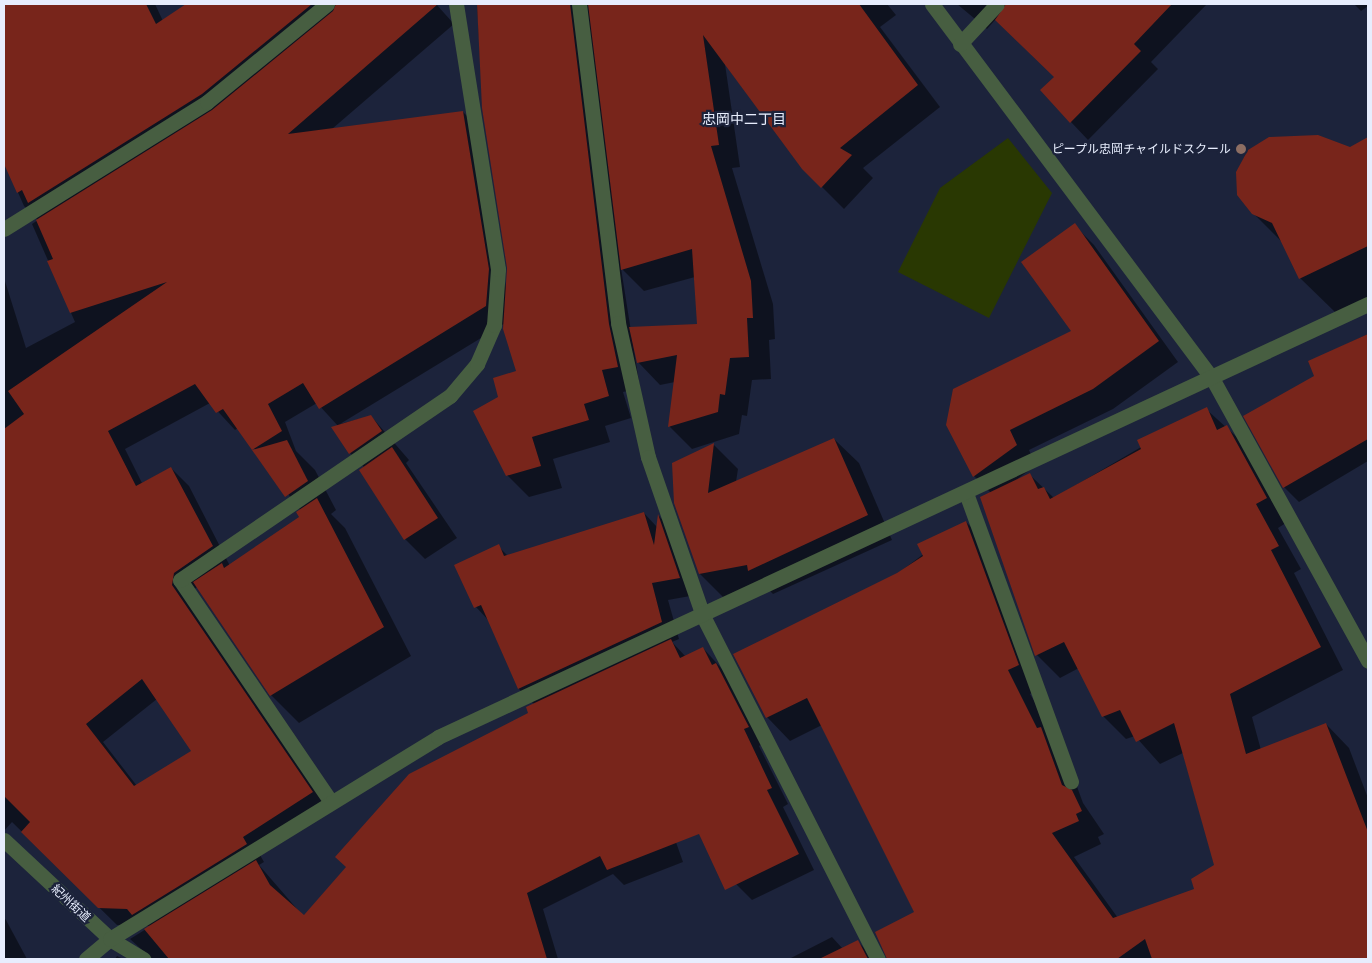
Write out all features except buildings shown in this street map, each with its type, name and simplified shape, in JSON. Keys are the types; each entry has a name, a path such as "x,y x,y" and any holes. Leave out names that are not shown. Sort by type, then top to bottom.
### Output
{"street":[{"path":"4,229 207,102 327,4"},
{"path":"331,802 180,580 450,396 477,364 494,325 498,268 456,4"},
{"path":"579,4 618,323 648,457 702,616 878,959"},
{"path":"932,4 960,44 1212,378 1368,661"},
{"path":"960,44 997,4"},
{"path":"86,959 110,939 438,736 702,616 1368,304"},
{"path":"966,493 1071,781"},
{"name":"紀州街道","path":"4,840 110,939 143,959"}],"green space":[{"path":"1008,138 1052,193 989,318 898,272 940,188"}],"place":[{"name":"ピープル忠岡チャイルドスクール","path":"1241,149"}],"district":[{"name":"忠岡中二丁目","path":"744,119"}]}
